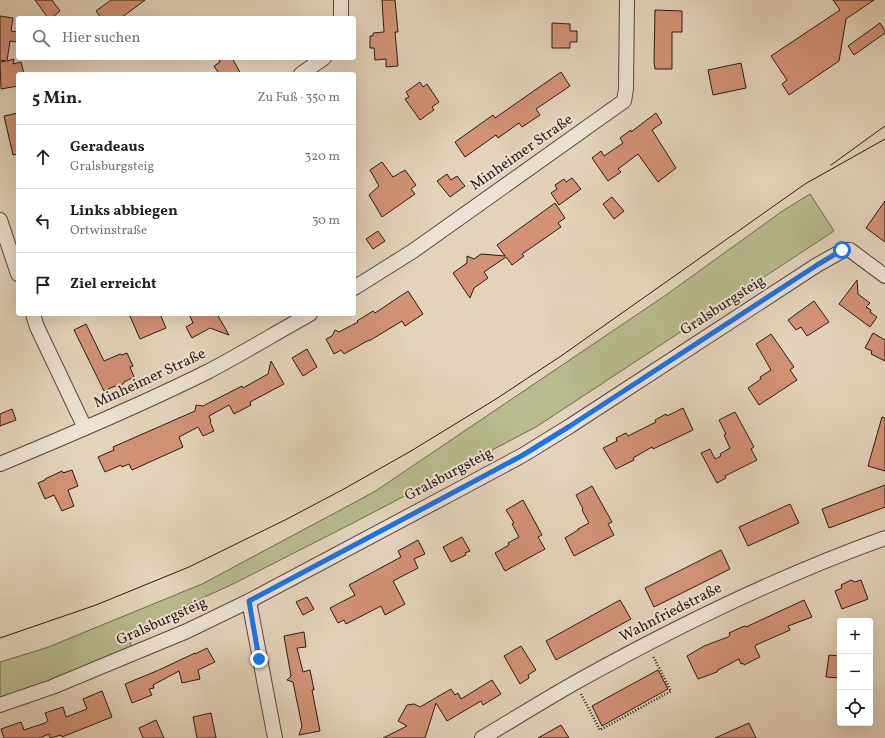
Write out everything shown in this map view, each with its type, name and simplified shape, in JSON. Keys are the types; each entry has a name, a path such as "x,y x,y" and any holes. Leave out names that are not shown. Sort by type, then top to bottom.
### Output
{"street":[{"path":"341,0 341,16"},
{"name":"Minheimer Straße","path":"356,287 413,251 624,101 626,89 627,0"},
{"path":"304,72 321,60"},
{"path":"0,220 16,268"},
{"name":"Gralsburgsteig","path":"0,705 52,687 186,631 249,601 456,491 570,426 842,250 850,250 885,276"},
{"path":"34,316 37,328 85,428"},
{"name":"Minheimer Straße","path":"0,464 130,409 210,370 306,316"},
{"name":"Wahnfriedstraße","path":"482,738 577,682 650,642 724,605 850,550 885,538"},
{"path":"249,601 275,738"}],"path":[{"path":"580,692 600,730 672,691 651,652"}],"green space":[{"path":"810,194 834,231 536,427 235,583 127,633 132,648 50,681 0,699 0,662 46,648 202,584 374,492 666,295 781,212"}],"building":[{"path":"35,0 52,0 60,11 54,16 47,16"},
{"path":"111,0 145,0 124,16 100,16 96,11"},
{"path":"382,0 395,0 398,32 395,32 398,66 386,67 386,59 375,60 374,48 370,48 370,36 373,36 373,33 384,32"},
{"path":"833,0 874,0 846,19 839,61 789,95 782,84 787,80 771,56 840,10"},
{"path":"655,10 682,11 682,32 672,32 672,69 655,69"},
{"path":"0,16 13,18 11,31 16,32 16,42 10,41 7,61 14,59 13,64 21,62 24,72 16,72 16,86 1,89 0,62 6,61 0,60"},
{"path":"552,23 570,24 570,31 577,31 577,42 570,42 570,48 552,48"},
{"path":"880,23 885,33 854,55 848,46"},
{"path":"219,60 233,60 240,72 218,72 214,66 220,62"},
{"path":"741,63 746,88 713,95 708,70"},
{"path":"561,72 570,86 536,109 540,115 522,127 519,123 498,138 496,135 465,157 455,142 493,115 495,118"},
{"path":"420,82 423,87 427,84 439,102 432,107 434,110 420,120 405,99 409,97 406,92"},
{"path":"16,113 16,154 13,155 4,116"},
{"path":"656,113 662,123 652,130 676,168 658,182 638,154 618,169 621,172 608,181 592,158 601,151 604,156 623,143 620,138 631,130 631,132"},
{"path":"382,162 393,177 405,170 416,185 411,189 415,194 382,217 369,195 379,186 370,170"},
{"path":"447,174 451,180 457,176 465,186 450,197 437,181"},
{"path":"572,178 581,189 559,205 551,193 557,189 555,185 564,179 566,182"},
{"path":"612,197 624,211 614,219 603,204"},
{"path":"885,201 885,242 866,228"},
{"path":"555,203 565,218 558,223 561,227 522,254 524,256 512,265 506,257 484,272 488,278 474,288 470,298 453,273 467,263 467,256 474,259 481,254 505,256 497,245"},
{"path":"378,231 385,241 373,249 366,239"},
{"path":"857,280 858,294 870,303 866,307 877,317 870,327 839,304"},
{"path":"408,291 423,314 405,326 402,321 344,354 341,350 334,354 326,339 332,336 335,330 339,332 358,322 357,321 373,311 375,313"},
{"path":"814,301 829,322 807,336 801,327 796,330 788,320"},
{"path":"130,316 161,316 166,328 140,339"},
{"path":"190,316 218,316 229,335 210,328 192,338 186,327 193,323"},
{"path":"86,324 104,361 120,354 122,355 127,353 133,366 130,367 134,377 118,387 115,386 104,391 74,330"},
{"path":"873,333 885,340 885,361 871,354 872,351 865,348"},
{"path":"771,334 794,367 790,370 797,380 759,405 748,388 761,379 760,377 771,370 756,344"},
{"path":"307,349 317,367 303,376 292,358"},
{"path":"271,361 284,384 250,402 251,405 234,414 229,405 209,416 214,431 203,436 198,427 179,437 183,447 132,470 129,464 122,467 121,465 105,472 98,457 114,450 113,447 195,411 196,405 203,406 242,386 243,388 268,374"},
{"path":"683,408 693,430 653,449 652,447 633,458 634,460 616,469 603,448 617,441 616,438 626,433 628,436 656,422 655,420 666,414 667,416"},
{"path":"12,409 16,420 0,426 0,414"},
{"path":"735,412 754,447 751,449 757,460 725,476 726,478 717,483 701,453 710,449 715,459 730,448 724,435 726,434 719,420"},
{"path":"882,417 885,418 885,471 868,466"},
{"path":"72,470 78,486 68,490 74,506 62,511 54,495 45,499 38,483 62,471 63,473"},
{"path":"885,485 885,507 829,528 822,509"},
{"path":"592,486 612,522 608,524 614,535 574,556 565,538 589,523 576,495"},
{"path":"523,500 542,535 538,537 545,549 505,571 495,553 519,537 512,524 514,523 506,510"},
{"path":"790,504 799,523 748,546 739,527"},
{"path":"462,537 470,551 465,553 466,555 451,562 443,547"},
{"path":"418,540 425,554 414,559 418,568 393,581 405,604 385,615 381,606 346,624 344,620 338,623 330,608 355,595 349,585 401,557 398,551"},
{"path":"721,550 730,569 654,607 645,588"},
{"path":"851,580 855,582 861,580 868,599 842,609 835,591 842,588 841,585"},
{"path":"307,597 314,609 303,615 296,602"},
{"path":"620,600 631,619 556,660 546,641"},
{"path":"804,600 812,617 788,626 790,630 756,645 755,647 760,657 744,665 743,663 741,664 739,659 718,670 717,672 698,679 687,656 704,646 728,637 730,635 729,633 742,627 746,627"},
{"path":"304,632 306,647 297,648 303,672 310,670 314,690 312,690 320,731 299,735 302,726 293,682 287,680 291,676 284,636"},
{"path":"521,646 536,670 528,675 529,678 520,684 504,656"},
{"path":"207,648 215,662 198,670 200,679 182,683 179,671 153,685 154,688 149,689 152,695 132,703 125,684"},
{"path":"829,655 837,656 837,678 826,677"},
{"path":"658,670 668,689 602,726 592,706"},
{"path":"492,680 501,694 483,705 481,701 447,721 436,703 425,738 383,738 407,726 398,721 407,705 414,704 420,707 451,689 455,695 458,693 461,699"},
{"path":"102,691 112,717 62,737 61,735 50,738 49,734 39,738 4,738 1,729 21,722 24,730 45,723 48,721 45,713 63,707 66,717 87,709 83,699"},
{"path":"211,713 216,738 197,738 193,717"},
{"path":"156,720 164,738 143,738 139,728"},
{"path":"749,723 756,738 715,738"},
{"path":"561,725 569,738 538,738"}],"tram line":[{"path":"831,165 885,126"},
{"path":"0,638 96,605 189,567 342,490 411,451 496,399 561,356 805,184 885,139"}],"route":[{"path":"259,659 249,601 523,455 842,250"}]}
